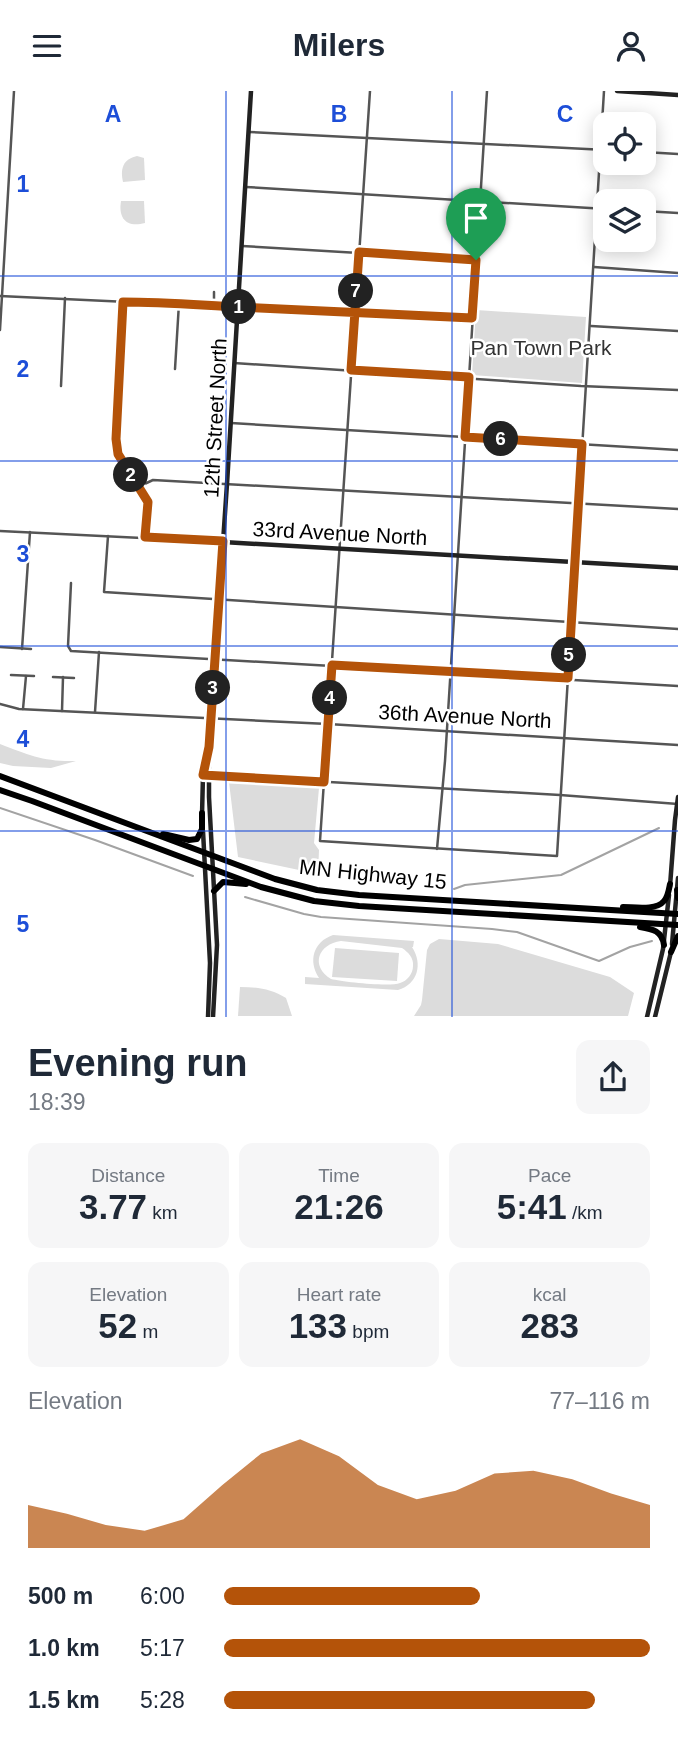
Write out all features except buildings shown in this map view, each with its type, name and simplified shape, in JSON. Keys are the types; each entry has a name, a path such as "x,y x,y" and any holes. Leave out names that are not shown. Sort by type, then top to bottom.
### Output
{"highway":[{"name":"MN Highway 15","path":"0,776 275,879 330,892 674,914"},
{"name":"MN Highway 15","path":"0,790 261,887 300,898 339,904 673,925"},
{"path":"112,819 190,840 197,839 200,833 202,813"},
{"path":"214,891 227,881 261,887"},
{"path":"583,908 658,905 666,899 670,884"},
{"path":"593,920 653,929 660,934 664,945"},
{"path":"671,952 678,936"}],"street":[{"path":"0,330 14,91"},
{"name":"12th Street North","path":"211,1004 217,945 209,747 251,91"},
{"path":"370,91 320,841 556,856 595,252"},
{"path":"438,849 487,91"},
{"path":"604,91 604,112"},
{"path":"617,91 678,95"},
{"path":"248,132 593,149"},
{"path":"656,153 678,155"},
{"path":"245,187 593,208"},
{"path":"656,212 678,213"},
{"path":"241,246 476,260"},
{"path":"594,267 678,272"},
{"path":"214,292 214,306"},
{"path":"1,296 472,318"},
{"path":"61,386 65,298"},
{"path":"123,302 116,439 118,454 148,502 145,537"},
{"path":"175,369 179,303"},
{"path":"590,325 678,331"},
{"path":"234,363 678,390"},
{"path":"230,423 678,450"},
{"path":"138,487 153,480 678,509"},
{"name":"33rd Avenue North","path":"0,531 223,541 678,568"},
{"path":"22,649 30,532"},
{"path":"108,536 104,592 678,629"},
{"path":"71,583 68,646 71,650 678,686"},
{"path":"0,647 31,649"},
{"path":"94,712 99,652"},
{"path":"12,675 34,676"},
{"path":"23,709 26,676"},
{"path":"52,677 74,677"},
{"path":"62,711 64,677"},
{"name":"36th Avenue North","path":"0,704 23,709 678,745"},
{"name":"12th Street North","path":"209,747 203,775 202,813 211,1004"},
{"path":"203,775 560,795 678,806"},
{"path":"674,914 670,884 678,797"},
{"path":"654,1017 671,952 678,878"},
{"path":"647,1017 664,945 673,925"},
{"path":"208,1017 211,1004"},
{"path":"211,1004 213,1017"}],"green space":[{"path":"137,156 144,158 145,180 123,182 124,165 128,159"},
{"path":"121,201 144,201 145,223 133,224 125,221 121,213"},
{"name":"Pan Town Park","path":"476,310 586,317 582,383 472,375"},
{"path":"0,744 46,759 76,761 51,768 13,766 0,763"},
{"path":"229,782 319,788 314,843 319,850 318,874 238,857"},
{"path":"333,935 414,941 412,947 417,960 417,973 410,983 398,990 305,984 305,977 319,978 314,965 314,953 326,938","holes":["341,941 402,948 412,958 413,969 407,979 395,984 366,984 331,979 320,968 322,951"]},
{"path":"439,939 498,944 610,977 634,993 628,1016 414,1016 422,1000 427,950 430,944"},
{"path":"335,948 399,953 397,981 332,977"},
{"path":"240,987 264,989 286,998 292,1016 238,1016"}],"waterway":[{"path":"0,808 193,876"},
{"path":"454,889 465,885 561,875 659,828"},
{"path":"245,897 321,917 517,932 599,961 630,947 652,941"}],"route":[{"path":"476,260 359,252 357,284 355,313 351,370 469,377 465,437 582,444 568,678 332,665 324,782 203,775 209,747 223,541 145,537 148,502 118,454 116,439 123,302 179,303 237,307 355,313 472,318 476,260"}]}
